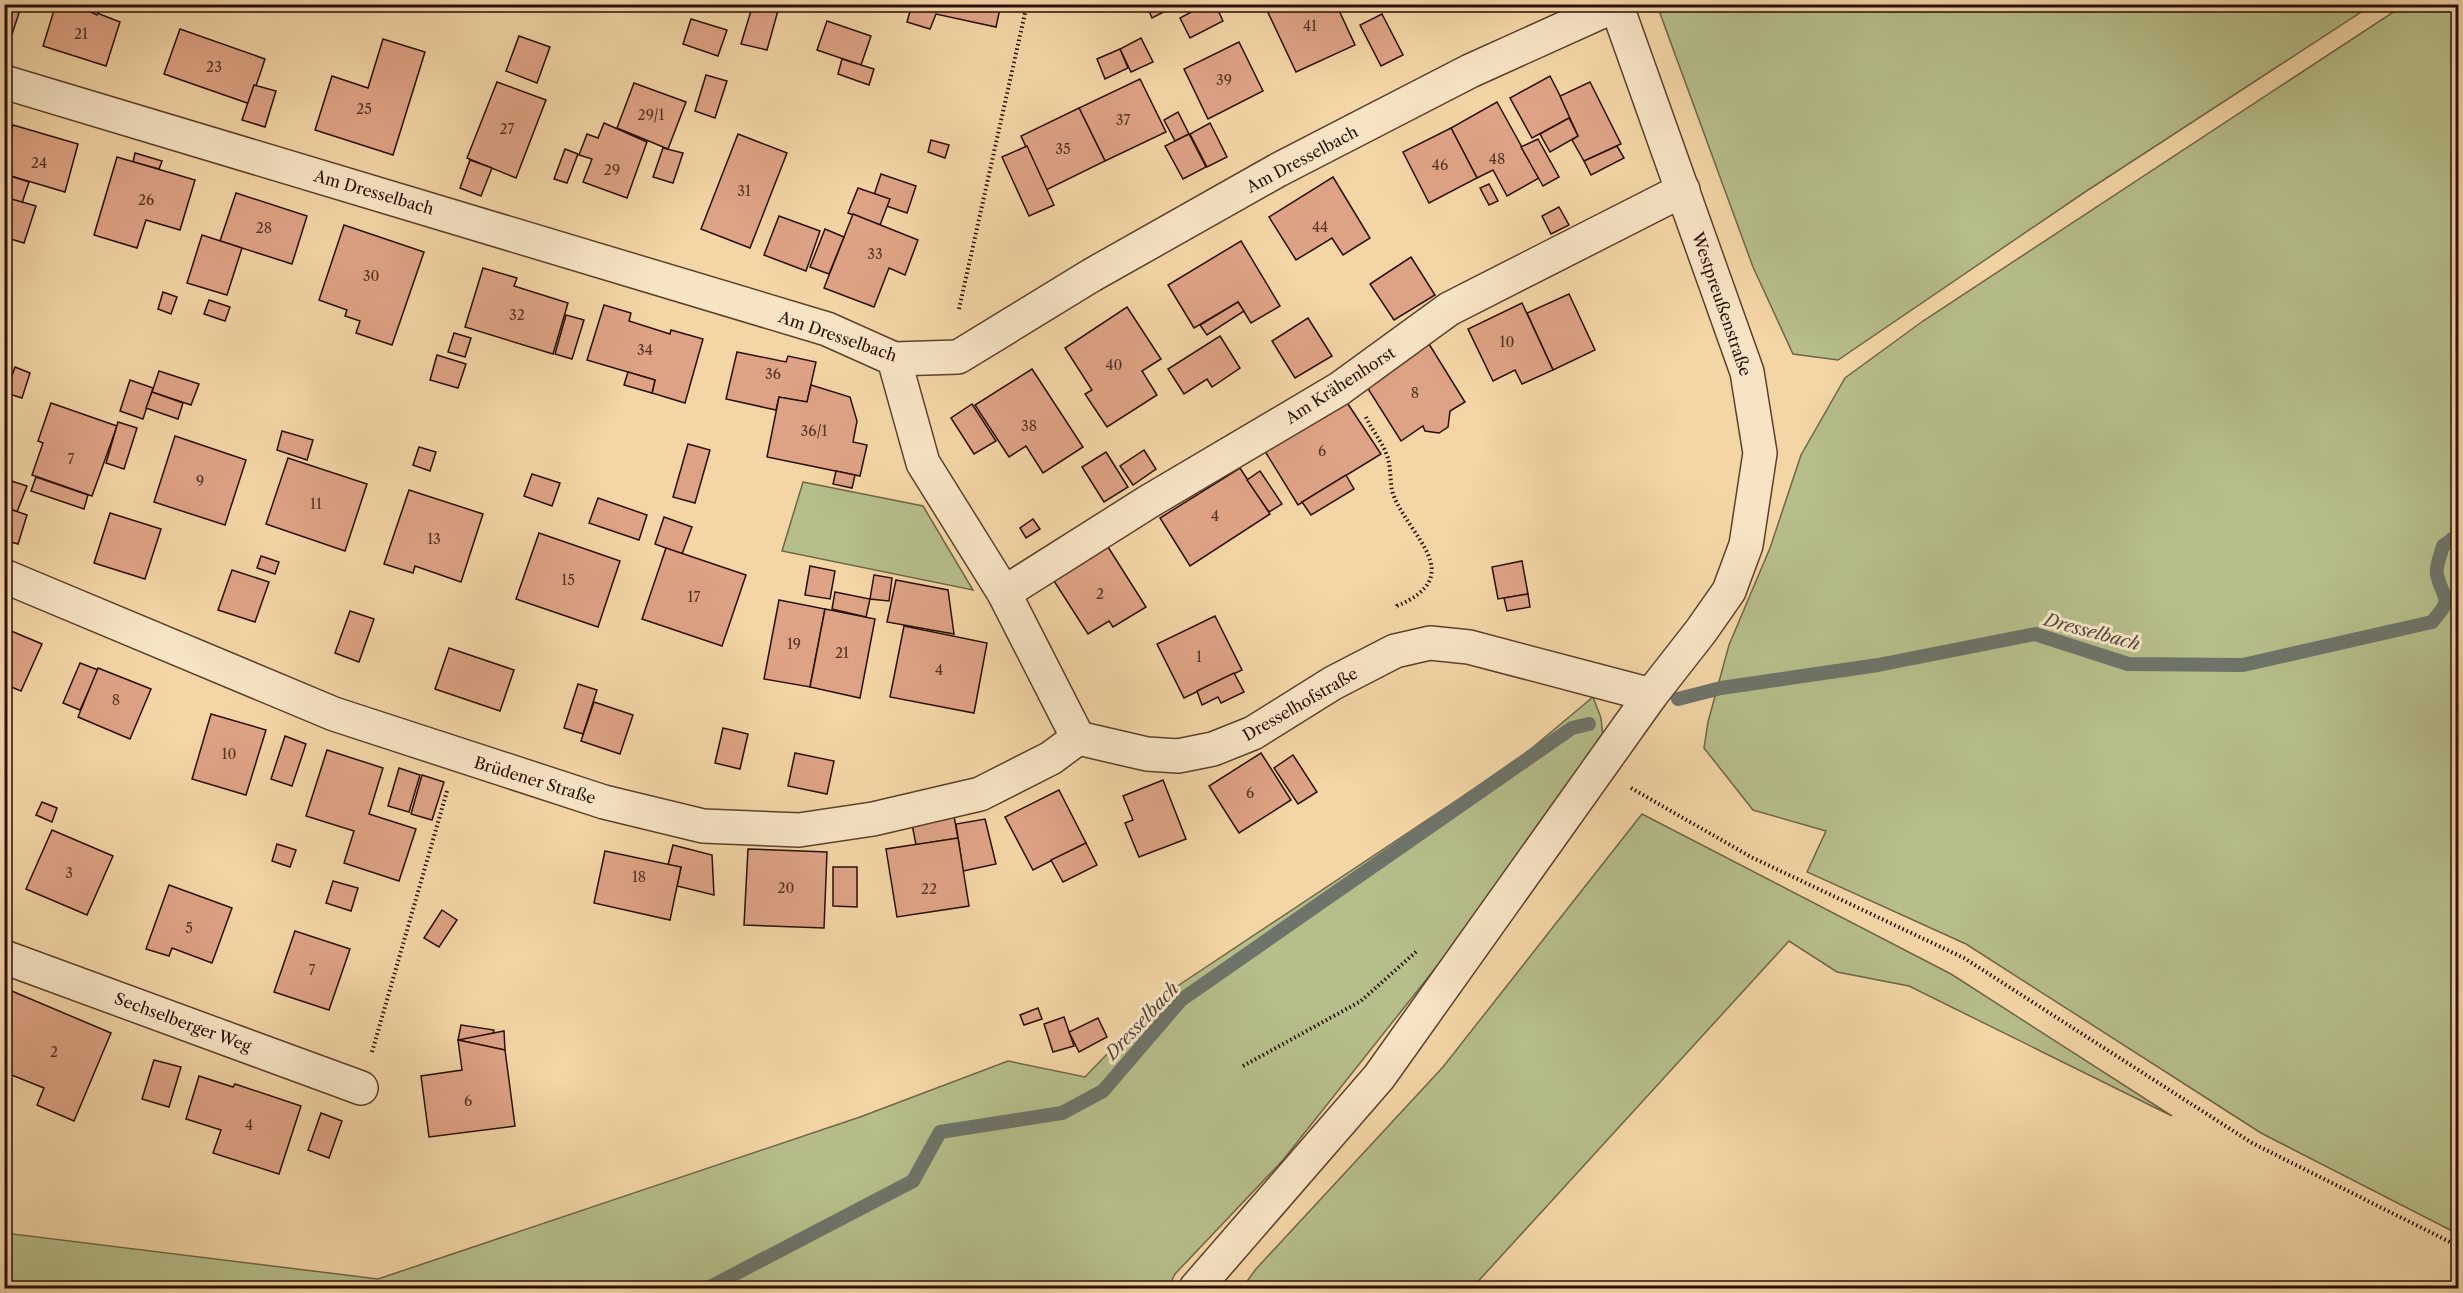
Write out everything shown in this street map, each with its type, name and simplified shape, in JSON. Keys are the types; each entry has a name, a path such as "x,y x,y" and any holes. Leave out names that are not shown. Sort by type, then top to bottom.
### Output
{"street":[{"name":"Westpreußenstraße","path":"1196,1288 1379,1077 1651,694 1701,631 1729,591 1746,545 1761,453 1747,372 1616,5"},
{"name":"Am Dresselbach","path":"4,82 827,329 894,359 958,357 1092,275 1278,170 1470,71 1616,5"},
{"name":"Am Krähenhorst","path":"1004,593 1148,502 1353,380 1449,309 1683,190"},
{"path":"894,359 923,463 1004,593 1078,738"},
{"name":"Brüdener Straße","path":"4,576 334,714 604,802 703,826 799,830 873,819 980,794 1051,758 1078,738"},
{"name":"Dresselhofstraße","path":"1078,738 1147,754 1178,756 1213,749 1253,733 1333,683 1395,651 1430,643 1481,650 1651,694"},
{"name":"Sechselberger Weg","path":"4,957 361,1088"}],"path":[{"path":"957,316 1027,4"},
{"path":"1353,380 1371,404 1366,417 1386,452 1393,493 1427,552 1431,566 1430,579 1425,589 1417,597 1397,606 1394,615"},
{"path":"361,1088 457,755"},
{"path":"1600,768 1751,857 1964,958 2252,1143 2458,1246"},
{"path":"1244,1066 1362,1001 1419,949"}],"green space":[{"path":"1657,4 2372,5 2085,192 1838,360 1793,354 1753,267"},
{"path":"2404,5 2458,5 2458,1234 2261,1133 1966,944 1807,872 1826,831 1753,810 1704,748 1708,722 1729,645 1770,548 1801,455 1845,378 1923,321"},
{"path":"803,482 923,506 973,590 782,551"},
{"path":"1593,697 1601,718 1603,738 1449,951 1283,1160 1175,1274 1168,1288 5,1288 5,1233 378,1279 860,1117 1008,1061 1085,1077 1164,995 1519,759"},
{"path":"1642,814 1951,974 2172,1116 1909,986 1837,972 1789,941 1472,1288 1242,1288 1256,1269 1443,1067"}],"building":[{"path":"4,4 22,4 11,37 4,35"},
{"path":"56,4 74,4 120,22 106,66 43,46"},
{"path":"74,4 101,4 97,15"},
{"path":"753,4 779,7 767,50 741,44"},
{"path":"912,4 1001,4 996,27 936,14 930,29 907,22"},
{"path":"1146,4 1179,4 1152,18"},
{"path":"1206,4 1215,4 1223,21 1190,38 1180,18"},
{"path":"1264,4 1302,4 1303,7 1309,4 1336,4 1355,45 1296,72"},
{"path":"1382,14 1403,55 1381,66 1360,25"},
{"path":"691,19 727,30 718,56 683,44"},
{"path":"827,21 871,36 861,65 817,50"},
{"path":"180,29 265,59 250,104 164,74"},
{"path":"519,36 550,47 537,83 506,71"},
{"path":"1141,38 1153,62 1131,72 1120,49"},
{"path":"383,39 425,52 393,155 315,130 332,76 368,88"},
{"path":"1239,42 1263,91 1208,119 1184,69"},
{"path":"1120,49 1128,68 1105,79 1097,59"},
{"path":"842,59 874,69 869,85 838,74"},
{"path":"706,75 727,81 715,118 695,111"},
{"path":"1550,76 1571,117 1532,138 1510,98"},
{"path":"1140,79 1166,132 1105,161 1079,108"},
{"path":"497,82 546,100 516,178 467,158"},
{"path":"1590,82 1621,144 1584,161 1572,140 1578,136 1560,96"},
{"path":"634,83 686,102 668,149 617,128"},
{"path":"254,85 276,91 265,127 242,120"},
{"path":"1497,102 1539,178 1507,196 1493,170 1477,178 1451,128"},
{"path":"1079,108 1105,161 1046,190 1021,136"},
{"path":"1178,112 1189,134 1175,141 1164,120"},
{"path":"1569,118 1578,136 1550,152 1540,134"},
{"path":"604,123 647,142 627,198 583,182 592,159 579,155 587,134 598,138"},
{"path":"1210,123 1227,157 1207,167 1190,134"},
{"path":"13,125 78,144 65,192 4,174 4,153"},
{"path":"1451,128 1477,178 1429,203 1403,152"},
{"path":"738,134 787,153 750,248 701,229"},
{"path":"1189,134 1206,167 1183,179 1165,146"},
{"path":"1538,139 1559,177 1543,186 1521,147"},
{"path":"931,140 949,145 945,158 928,152"},
{"path":"1027,146 1054,205 1029,216 1002,157"},
{"path":"1617,146 1624,158 1591,175 1584,161"},
{"path":"663,148 683,153 673,183 653,177"},
{"path":"565,149 578,154 567,183 554,179"},
{"path":"135,153 162,161 159,169 133,162"},
{"path":"117,157 195,180 180,230 146,220 137,248 94,235"},
{"path":"470,160 492,168 481,196 460,188"},
{"path":"4,174 29,182 21,206 4,201"},
{"path":"881,174 916,186 907,213 872,201"},
{"path":"1333,177 1370,238 1343,255 1332,238 1296,260 1269,217"},
{"path":"1489,184 1498,201 1489,205 1480,188"},
{"path":"858,188 890,199 880,225 848,213"},
{"path":"236,193 307,216 292,264 220,241"},
{"path":"8,198 36,206 24,243 4,237 4,209"},
{"path":"1559,207 1569,225 1551,234 1542,216"},
{"path":"853,214 918,240 905,275 889,268 874,307 824,288"},
{"path":"779,216 820,231 806,271 764,255"},
{"path":"344,225 424,252 392,345 356,333 360,321 345,316 347,310 319,300"},
{"path":"825,229 844,237 829,274 810,267"},
{"path":"202,235 242,248 227,295 187,283"},
{"path":"1241,241 1280,306 1251,323 1238,302 1194,328 1168,285"},
{"path":"1411,257 1435,295 1394,320 1370,284"},
{"path":"483,268 517,278 514,286 568,303 553,354 465,327"},
{"path":"163,292 177,297 171,314 158,309"},
{"path":"1569,294 1595,350 1553,370 1527,313"},
{"path":"209,300 230,307 225,321 204,314"},
{"path":"1238,302 1244,311 1207,335 1200,325"},
{"path":"1522,303 1553,370 1522,384 1515,370 1493,381 1468,329"},
{"path":"604,305 631,313 629,321 670,334 671,330 703,339 685,403 652,393 655,380 587,360"},
{"path":"1127,307 1161,359 1142,371 1157,395 1107,427 1085,394 1092,390 1065,348"},
{"path":"566,315 584,320 572,359 555,354"},
{"path":"1308,318 1332,356 1295,378 1272,341"},
{"path":"454,333 471,338 465,357 448,352"},
{"path":"1220,336 1240,368 1212,387 1207,379 1184,394 1168,369"},
{"path":"1429,344 1465,402 1450,411 1448,427 1439,433 1425,431 1423,426 1401,441 1365,384"},
{"path":"737,352 786,362 788,356 816,362 807,402 779,397 776,410 726,399"},
{"path":"437,355 466,364 458,388 430,380"},
{"path":"15,367 30,373 22,398 6,393"},
{"path":"1032,369 1083,447 1043,473 1026,446 1009,457 975,405"},
{"path":"159,371 199,384 191,405 152,392"},
{"path":"628,372 655,380 652,393 624,385"},
{"path":"130,380 153,388 143,419 120,411"},
{"path":"811,385 850,397 857,421 853,442 867,445 860,476 767,457 779,397 807,402"},
{"path":"152,392 183,403 178,419 146,408"},
{"path":"1344,398 1381,454 1298,505 1263,448"},
{"path":"51,403 117,426 92,496 32,475 43,443 38,441"},
{"path":"972,404 996,441 974,454 951,418"},
{"path":"118,422 137,428 124,469 106,463"},
{"path":"282,431 313,440 307,460 277,450"},
{"path":"175,436 246,460 225,525 154,502"},
{"path":"688,444 710,450 695,503 673,497"},
{"path":"419,447 436,452 430,471 413,465"},
{"path":"1144,450 1156,469 1133,485 1120,466"},
{"path":"1106,452 1128,487 1104,502 1082,467"},
{"path":"288,458 367,484 345,551 266,524"},
{"path":"1240,468 1270,514 1190,566 1160,518"},
{"path":"836,471 855,475 852,488 833,484"},
{"path":"1260,471 1282,504 1269,512 1247,480"},
{"path":"532,474 560,483 552,506 524,496"},
{"path":"1346,475 1354,489 1311,515 1302,502"},
{"path":"36,477 88,495 84,509 31,491"},
{"path":"5,479 27,486 17,512 4,506"},
{"path":"409,490 483,514 461,582 415,566 413,573 384,564"},
{"path":"598,498 647,515 639,540 589,523"},
{"path":"4,507 27,515 18,544 4,540"},
{"path":"110,513 161,529 145,579 94,563"},
{"path":"664,517 692,527 682,554 655,544"},
{"path":"1033,519 1040,529 1026,538 1020,528"},
{"path":"539,533 620,561 598,627 516,599"},
{"path":"1108,547 1146,607 1113,627 1109,621 1088,634 1054,581"},
{"path":"666,548 746,575 722,646 642,619"},
{"path":"261,556 279,562 275,574 257,568"},
{"path":"1522,561 1528,594 1498,599 1492,567"},
{"path":"810,566 835,571 830,599 805,595"},
{"path":"232,570 269,582 255,622 218,610"},
{"path":"874,575 892,578 889,601 870,599"},
{"path":"896,580 948,590 954,634 887,622"},
{"path":"835,592 870,599 866,617 832,609"},
{"path":"1528,594 1530,607 1507,611 1504,598"},
{"path":"779,600 825,609 810,687 764,679"},
{"path":"825,609 875,619 860,698 810,687"},
{"path":"350,611 374,619 359,662 335,653"},
{"path":"1215,616 1242,670 1184,698 1157,644"},
{"path":"904,626 987,643 974,713 890,697"},
{"path":"4,628 42,644 21,691 4,684"},
{"path":"449,648 514,670 500,711 435,689"},
{"path":"80,663 98,670 80,710 63,703"},
{"path":"98,668 151,689 130,739 78,717"},
{"path":"1234,673 1244,692 1221,703 1218,697 1202,705 1197,691"},
{"path":"578,684 597,690 583,734 564,728"},
{"path":"594,702 633,715 620,754 581,741"},
{"path":"211,714 266,730 246,795 192,779"},
{"path":"723,728 748,734 740,769 715,763"},
{"path":"285,736 306,744 292,786 271,779"},
{"path":"327,750 383,768 369,814 416,829 399,881 344,863 354,831 306,816"},
{"path":"795,753 834,761 827,794 788,786"},
{"path":"1261,753 1291,800 1239,833 1209,786"},
{"path":"1293,755 1317,792 1298,804 1274,768"},
{"path":"399,768 420,775 409,812 388,806"},
{"path":"422,775 444,782 432,820 411,814"},
{"path":"1163,780 1186,839 1139,857 1125,823 1133,820 1123,796"},
{"path":"1059,790 1086,843 1033,870 1005,817"},
{"path":"42,802 57,808 52,822 36,815"},
{"path":"954,816 958,838 916,845 912,824"},
{"path":"985,819 996,864 963,871 956,824"},
{"path":"52,830 113,856 87,915 26,889"},
{"path":"958,838 969,906 897,917 886,849"},
{"path":"1086,843 1097,865 1063,882 1051,860"},
{"path":"277,844 296,850 290,867 272,861"},
{"path":"673,845 712,855 714,895 677,886 681,867 668,865"},
{"path":"748,849 827,852 824,928 744,925"},
{"path":"605,851 681,867 670,920 594,903"},
{"path":"833,867 857,867 857,907 833,906"},
{"path":"333,881 358,888 351,911 326,903"},
{"path":"169,885 232,908 212,963 172,948 169,956 146,949"},
{"path":"442,910 457,920 439,947 424,938"},
{"path":"295,931 350,949 329,1010 274,992"},
{"path":"7,989 111,1033 74,1121 37,1105 44,1088 4,1072 4,995"},
{"path":"1038,1008 1042,1019 1024,1025 1020,1015"},
{"path":"1064,1017 1074,1046 1053,1052 1044,1024"},
{"path":"1098,1018 1107,1037 1079,1052 1069,1032"},
{"path":"461,1025 494,1030 490,1046 458,1040"},
{"path":"504,1031 505,1050 458,1040"},
{"path":"458,1040 505,1050 515,1126 429,1137 421,1076 462,1070"},
{"path":"154,1060 181,1067 169,1107 142,1099"},
{"path":"199,1076 233,1087 235,1084 301,1106 279,1174 213,1153 221,1130 186,1119"},
{"path":"321,1113 342,1121 329,1158 308,1150"}],"waterway":[{"name":"Dresselbach","path":"1678,699 1721,688 1878,665 2035,634 2128,664 2243,665 2432,622 2445,603 2437,575 2438,560 2443,546 2458,535"},
{"name":"Dresselbach","path":"708,1288 913,1181 940,1132 1062,1113 1103,1091 1181,1000 1572,728 1589,724"}]}
